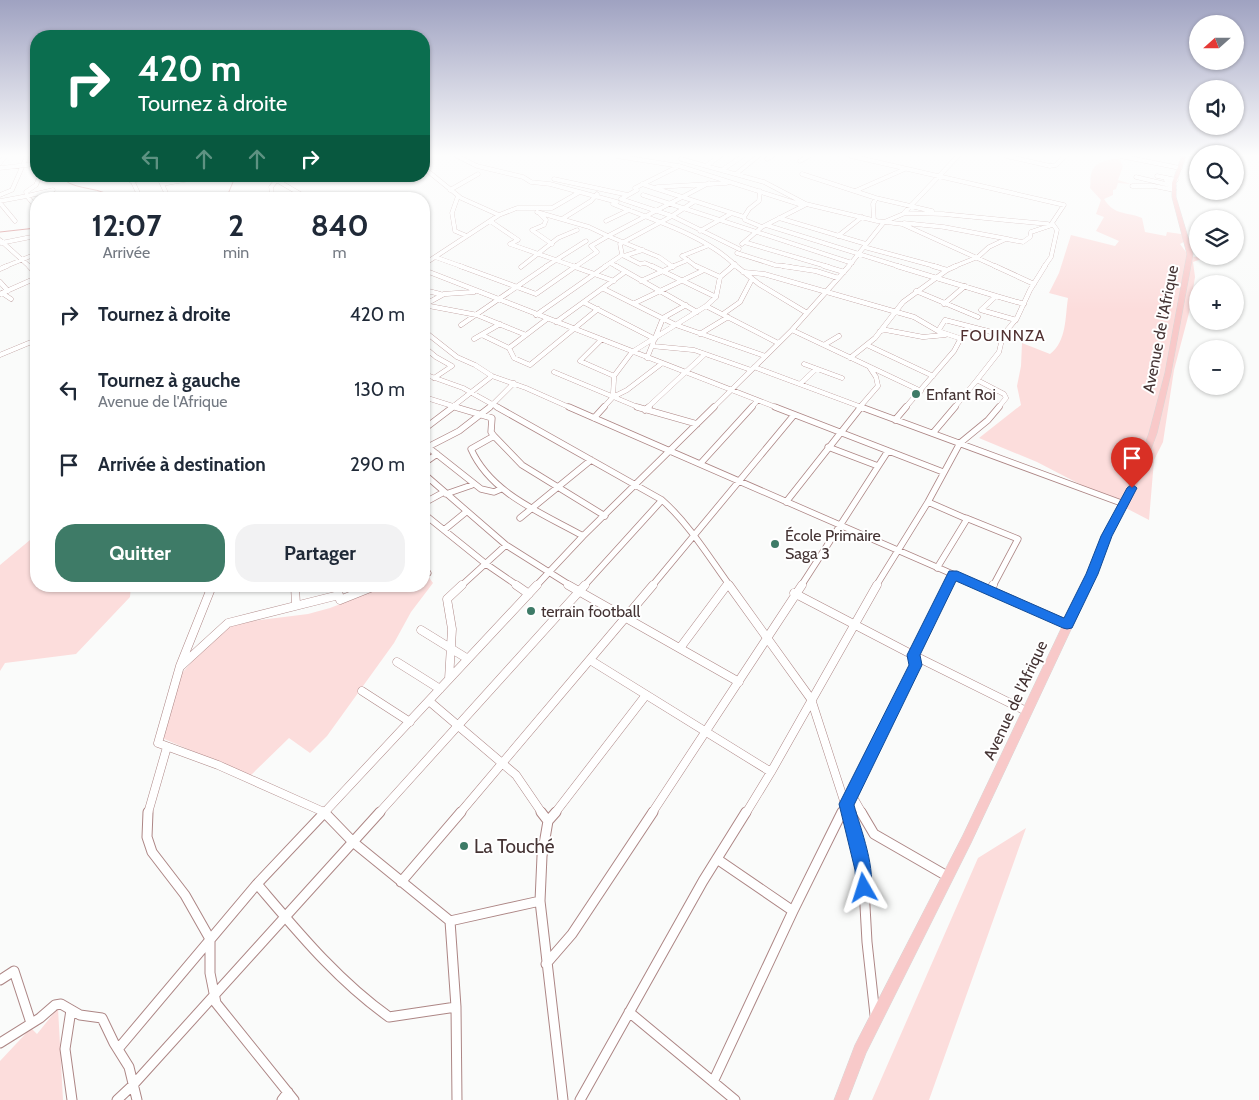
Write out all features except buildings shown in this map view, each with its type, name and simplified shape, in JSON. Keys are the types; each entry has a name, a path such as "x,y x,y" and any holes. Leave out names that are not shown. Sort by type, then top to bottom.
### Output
{"main road":[{"name":"Avenue de l'Afrique","path":"841,1100 860,1050 967,839 1092,574 1106,536 1124,504 1139,471 1153,433 1168,373 1190,254 1176,207"}],"street":[{"path":"5,207 15,221"},
{"path":"454,207 452,213 455,231 467,236"},
{"path":"482,207 499,215"},
{"path":"430,261 499,215 514,209 553,207"},
{"path":"562,219 579,207"},
{"path":"622,207 660,222 731,259 736,267 764,289 783,298 794,308 807,313"},
{"path":"646,207 672,216 738,251 775,265 816,271 838,278"},
{"path":"430,258 435,258 536,294 597,252 590,246 659,207"},
{"path":"679,207 754,233 852,262"},
{"path":"700,215 712,207"},
{"path":"714,207 764,226 1024,304"},
{"path":"744,217 751,207"},
{"path":"731,259 744,242 754,233 800,207"},
{"path":"816,207 902,224 1034,284"},
{"path":"874,207 874,220"},
{"path":"118,1050 257,884 583,536 792,330 887,222 904,213 909,207"},
{"path":"916,207 943,214"},
{"path":"887,222 944,227 1023,242 1030,238 1031,232 1052,225 1063,207"},
{"path":"525,208 589,227 643,250 673,267"},
{"path":"623,256 620,244 684,209"},
{"path":"623,228 606,221 629,210"},
{"path":"537,212 546,220 544,224 532,230 552,244"},
{"path":"700,231 732,213"},
{"path":"904,213 943,214 1052,225 1057,230 1054,249 1016,320 1003,335 999,352 933,433"},
{"path":"838,236 862,217"},
{"path":"779,218 947,270"},
{"path":"490,221 518,240 510,244 614,281"},
{"path":"521,267 558,238 577,230"},
{"path":"1,242 30,237"},
{"path":"850,358 867,345 916,291 927,286 947,270 978,257 989,247 1006,239 1011,240"},
{"path":"461,325 514,287 586,241"},
{"path":"1,242 23,259 30,267"},
{"path":"744,242 844,272"},
{"path":"706,246 682,256 702,271 720,278"},
{"path":"536,315 610,263 623,256 643,250"},
{"path":"0,269 30,256"},
{"path":"623,256 663,271 716,297"},
{"path":"641,281 688,260"},
{"path":"610,263 697,312"},
{"path":"614,397 614,376 632,352 706,306 716,297 720,278 735,264"},
{"path":"635,303 702,271"},
{"path":"430,272 794,416 943,472"},
{"path":"556,322 585,303 625,272"},
{"path":"743,272 764,274 914,317 938,331 962,339"},
{"path":"700,334 726,316 740,302 752,279"},
{"path":"3,293 30,281"},
{"path":"0,282 3,293 11,299"},
{"path":"944,304 965,286"},
{"path":"604,289 676,325 765,356"},
{"path":"430,291 442,294 478,292"},
{"path":"916,291 978,317"},
{"path":"430,301 442,294"},
{"path":"974,329 981,310 996,296"},
{"path":"585,303 655,339"},
{"path":"647,358 663,318 686,305"},
{"path":"430,306 477,315 526,335"},
{"path":"706,306 778,343"},
{"path":"482,334 510,348 514,358 530,365 598,309"},
{"path":"981,310 1016,320"},
{"path":"510,348 547,319"},
{"path":"938,331 945,320 1003,335"},
{"path":"474,339 500,324"},
{"path":"895,420 933,376 962,339 968,327"},
{"path":"792,330 921,391"},
{"path":"880,331 886,330 923,337 948,335"},
{"path":"824,345 839,336"},
{"path":"432,338 457,357 492,376 514,383 1067,624"},
{"path":"601,340 580,361 614,376"},
{"path":"0,355 30,342"},
{"path":"867,345 933,376"},
{"path":"652,346 694,350 800,384 1124,504"},
{"path":"430,352 452,366 434,378"},
{"path":"645,410 705,354"},
{"path":"594,418 614,397 627,390 661,364"},
{"path":"804,364 842,378"},
{"path":"786,502 839,432 878,386 876,376 870,368"},
{"path":"800,384 816,369"},
{"path":"554,372 645,410 698,424"},
{"path":"430,376 471,392 493,403 662,500 672,509 693,535 811,699 846,804 863,870 867,942 876,1019"},
{"path":"430,424 492,376"},
{"path":"580,1100 717,859 771,772 811,699 897,550 928,502 960,443 988,420 1006,398 1004,394 977,380"},
{"path":"430,445 450,437 480,414 514,383"},
{"path":"430,399 492,418 491,432 522,465 605,516"},
{"path":"700,464 757,401"},
{"path":"401,882 627,617 693,535 794,416"},
{"path":"494,436 471,449 476,464 501,489 583,536"},
{"path":"828,447 878,466"},
{"path":"430,450 472,485 490,492 501,489"},
{"path":"546,964 572,934 704,732 739,682 794,593 888,451"},
{"path":"430,459 437,454"},
{"path":"520,518 591,460"},
{"path":"430,479 506,545 548,574 739,682"},
{"path":"430,500 445,493 472,485"},
{"path":"117,1100 134,1085 662,500"},
{"path":"928,502 1018,539 990,590"},
{"path":"444,530 466,512"},
{"path":"938,568 967,520 966,518"},
{"path":"430,519 486,564 529,594"},
{"path":"449,680 452,629 447,599 506,545"},
{"path":"713,1082 793,911 915,665 913,655 953,575"},
{"path":"680,648 728,584"},
{"path":"210,592 180,666 158,744 218,765 325,812 353,842 450,920 456,1007 457,1100"},
{"path":"295,592 296,605"},
{"path":"338,592 340,600 361,592"},
{"path":"794,593 1026,711"},
{"path":"180,666 228,623 339,595"},
{"path":"421,630 468,659"},
{"path":"590,660 771,772"},
{"path":"397,662 440,689"},
{"path":"362,691 410,722"},
{"path":"564,1100 546,964 540,901 542,856 548,821 646,695"},
{"path":"429,701 503,762 521,780 548,821"},
{"path":"167,747 148,810 147,837 152,852 185,895 210,939 210,973 213,996 216,1002 288,1097"},
{"path":"851,794 874,834 947,876"},
{"path":"717,859 793,911"},
{"path":"257,884 312,948 356,993 389,1017 456,1007"},
{"path":"450,920 540,901"},
{"path":"0,980 14,971 32,1023"},
{"path":"0,1042 61,1004 80,1014 102,1018 129,1067 138,1100"},
{"path":"71,1010 65,1049 72,1100"},
{"path":"629,1012 735,1100"}],"shaded area":[{"path":"1098,207 1111,207 1116,211 1142,218 1145,232 1166,236 1167,232 1181,234 1189,239 1180,244 1189,256 1189,265 1193,265 1195,275 1189,275 1189,313 1174,370 1163,442 1154,460 1149,520 1037,462 979,438 1021,405 1017,386 1021,366 1022,343 1050,354 1060,342 1068,298 1049,293 1059,273 1071,235 1115,246 1119,241 1096,231 1104,217 1096,214"},
{"path":"30,540 30,592 130,592 130,597 76,654 5,663 0,671 0,565"},
{"path":"371,592 426,592 411,612 394,643 327,736 310,753 289,738 250,776 162,738 182,673 201,651 229,626 244,622 308,614 330,608"},
{"path":"1026,828 929,1100 872,1100 978,858"},
{"path":"58,1008 63,1100 0,1100 0,1061 31,1028 37,1034"}],"waterway":[{"path":"0,232 30,229"}],"place":[{"name":"Enfant Roi","path":"916,394"},
{"name":"École Primaire Saga 3","path":"775,544"},
{"name":"terrain football","path":"531,611"},
{"name":"La Touché","path":"464,846"}],"district":[{"name":"FOUINNZA","path":"1003,335"}],"route":[{"path":"864,888 863,870 846,804 915,665 913,655 953,575 1067,624 1092,574 1106,536 1132,488"}]}
